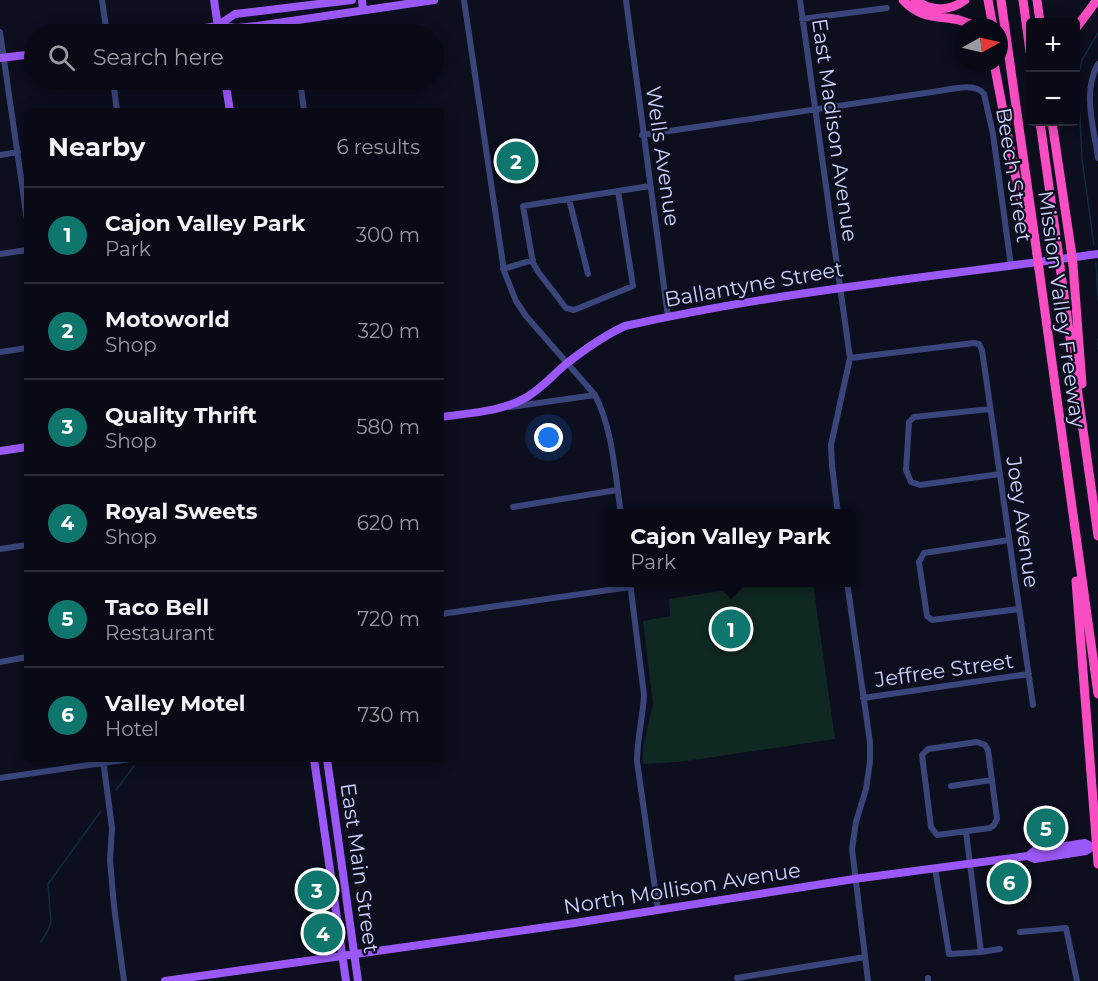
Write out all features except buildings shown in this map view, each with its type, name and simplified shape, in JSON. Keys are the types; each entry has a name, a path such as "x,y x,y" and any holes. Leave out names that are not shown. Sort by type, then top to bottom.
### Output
{"highway":[{"path":"903,0 922,14 954,20"},
{"path":"915,0 927,7 939,9 952,7 965,0"},
{"path":"988,0 991,18"},
{"name":"Mission Valley Freeway","path":"1001,0 1098,694"},
{"path":"1023,0 1026,22"},
{"path":"1036,0 1039,18"},
{"path":"1080,23 1097,0"},
{"path":"996,72 1024,215 1036,254"},
{"path":"999,72 1009,135"},
{"name":"Mission Valley Freeway","path":"1041,126 1098,536"},
{"path":"1053,126 1073,265 1081,354 1084,432"},
{"path":"1088,467 1098,503"},
{"path":"1069,498 1098,864"}],"main road":[{"path":"214,0 217,24"},
{"path":"225,24 236,14 352,0"},
{"path":"362,0 363,10"},
{"path":"268,24 434,0"},
{"path":"291,21 294,12 305,6"},
{"path":"2,58 24,55"},
{"path":"227,90 230,108"},
{"name":"Ballantyne Street","path":"444,417 502,407 526,397 607,334 625,326 758,300 1098,254"},
{"path":"0,451 24,447"},
{"name":"East Main Street","path":"314,762 346,981"},
{"name":"East Main Street","path":"327,762 358,981"},
{"path":"321,805 333,803"},
{"name":"North Mollison Avenue","path":"1028,856 1034,850 1085,843 1095,846"},
{"name":"North Mollison Avenue","path":"165,981 657,910 854,879 1028,856 1035,859 1086,852 1095,846"},
{"path":"1043,858 1056,847"}],"street":[{"path":"102,0 106,24"},
{"path":"464,0 503,269 516,301 526,316 595,395 607,423 620,509"},
{"name":"Wells Avenue","path":"626,0 642,135 668,316"},
{"name":"East Madison Avenue","path":"800,0 850,358 831,445 837,509"},
{"path":"802,19 887,8"},
{"path":"0,32 24,197"},
{"path":"1097,68 1090,85 1090,99 1098,158"},
{"name":"Beech Street","path":"814,108 974,87 981,90 984,94 993,134 1011,266"},
{"path":"114,90 117,108"},
{"path":"301,90 304,108"},
{"path":"642,135 770,117 814,108"},
{"path":"0,155 18,152"},
{"path":"618,192 633,286 574,310 566,308 539,273 533,260 523,206 650,186"},
{"path":"569,199 588,274"},
{"path":"0,254 24,250"},
{"path":"503,269 533,260"},
{"name":"Joey Avenue","path":"850,358 979,344 982,350 1033,705"},
{"path":"0,352 24,348"},
{"path":"489,410 595,395"},
{"path":"990,409 914,417 909,422 907,475 911,482 920,485 999,474"},
{"path":"513,507 617,490"},
{"path":"1009,540 927,551 919,562 927,616 932,620 1019,609"},
{"path":"0,549 24,545"},
{"path":"444,614 617,587"},
{"path":"630,587 644,695 637,737 637,761 657,910"},
{"path":"849,587 870,742 866,789 856,822 852,849 868,981"},
{"path":"0,662 24,658"},
{"name":"Jeffree Street","path":"863,698 1029,674"},
{"path":"981,742 988,750 992,780 997,819 994,825 990,828 942,835 933,832 922,755 928,749 981,742"},
{"path":"0,778 97,762"},
{"path":"103,762 112,828 110,860 114,906 124,981"},
{"path":"951,786 992,780"},
{"path":"966,832 981,952"},
{"path":"935,868 947,951 952,956 1000,949"},
{"path":"1020,933 1066,928 1077,981"},
{"path":"737,978 865,957"}],"green space":[{"path":"734,587 814,587 835,739 679,762 643,764 643,747 653,704 643,621 670,616 669,599 734,589"}],"waterway":[{"path":"1094,245 1082,159 1078,78 1082,60 1098,33"},
{"path":"1096,262 1098,300"},
{"path":"1098,339 1098,349"},
{"path":"116,790 134,766"},
{"path":"41,942 51,922 48,884 101,811"}],"place":[{"name":"Motoworld","path":"516,161"},
{"name":"Cajon Valley Park","path":"731,629"},
{"name":"Taco Bell","path":"1046,828"},
{"name":"Valley Motel","path":"1009,882"},
{"name":"Quality Thrift","path":"317,890"},
{"name":"Royal Sweets","path":"323,933"}]}
